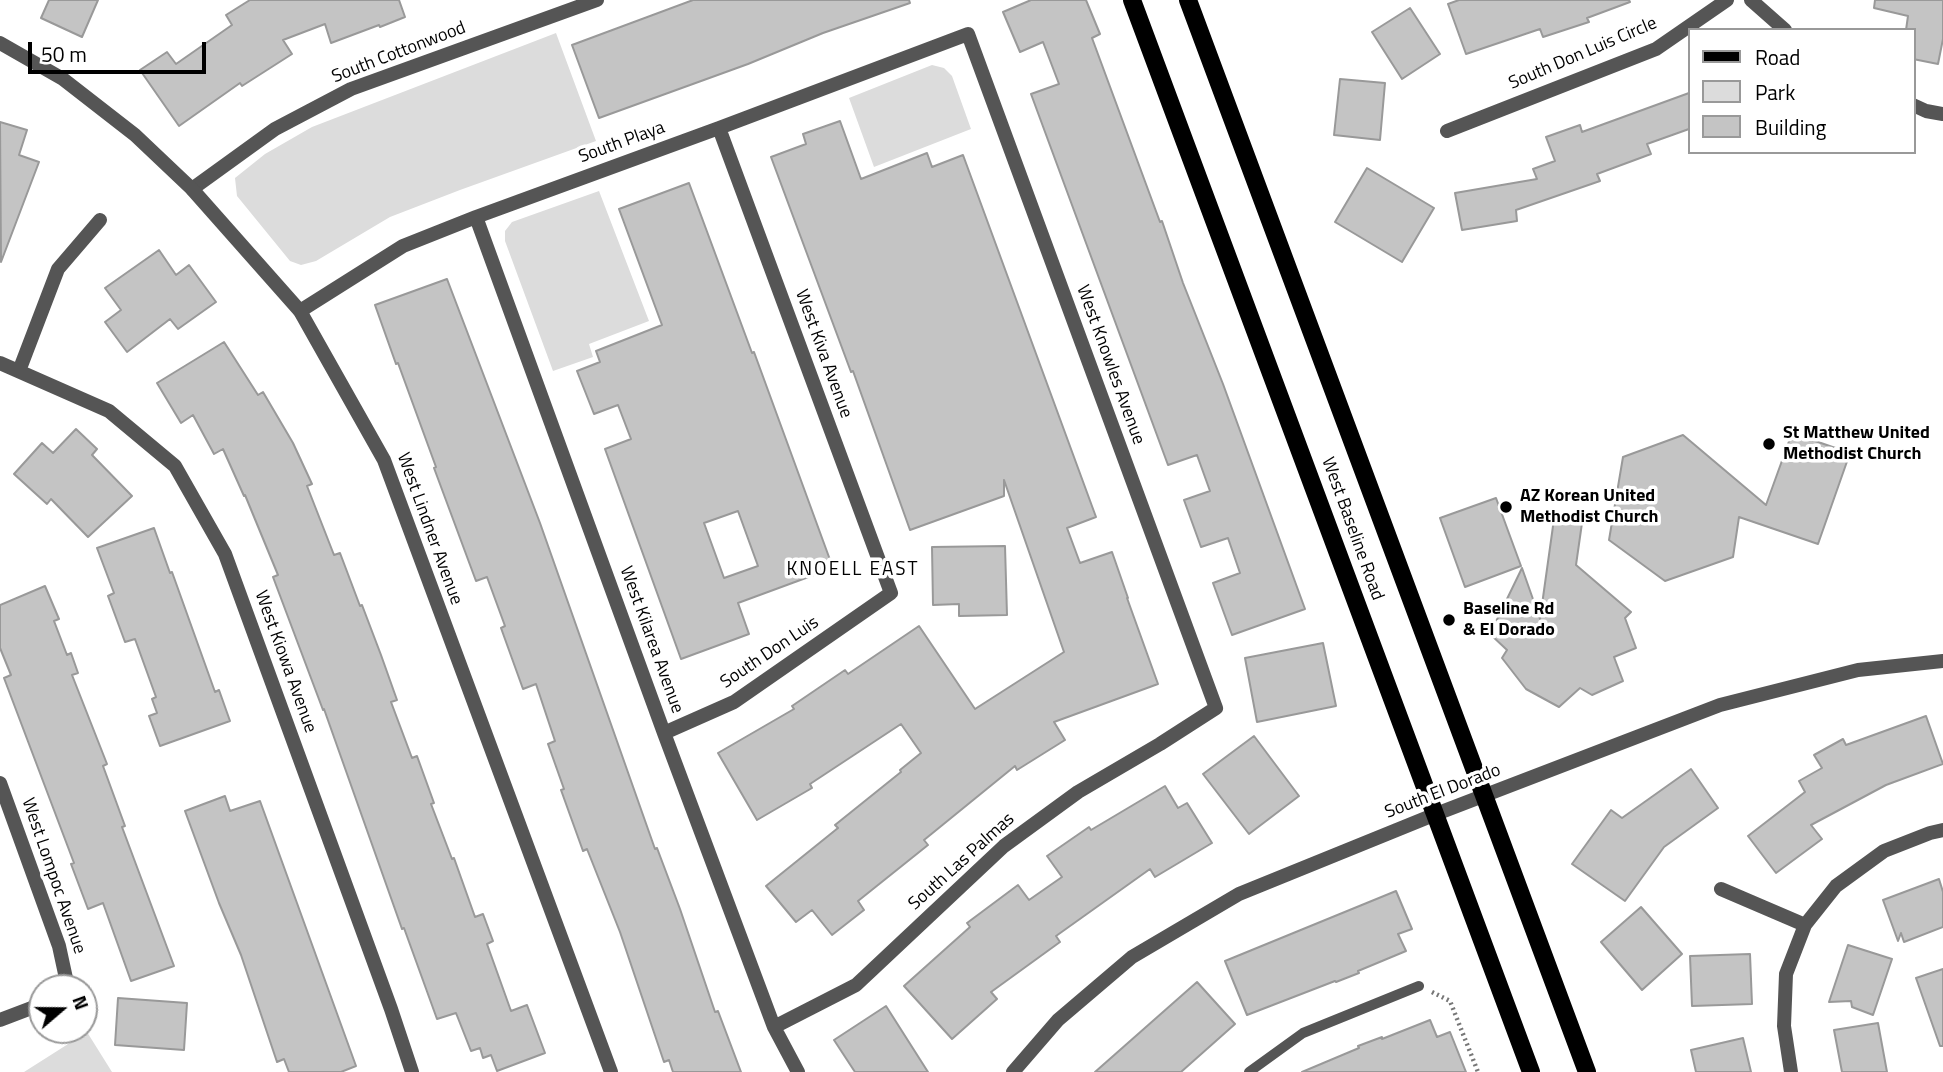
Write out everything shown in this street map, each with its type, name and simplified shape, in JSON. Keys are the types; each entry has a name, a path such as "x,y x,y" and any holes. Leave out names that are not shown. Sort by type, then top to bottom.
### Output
{"main road":[{"name":"West Baseline Road","path":"1132,0 1531,1072"},
{"name":"West Baseline Road","path":"1188,0 1587,1072"}],"street":[{"name":"South Cottonwood","path":"192,190 275,129 351,89 597,0"},
{"name":"South Don Luis Circle","path":"1447,131 1656,49 1727,0"},
{"path":"1751,0 1782,28"},
{"name":"South Playa","path":"300,311 403,246 968,34"},
{"name":"West Knowles Avenue","path":"968,34 1216,708"},
{"name":"West Lindner Avenue","path":"0,43 63,79 135,135 192,190 300,311 384,460 611,1072"},
{"path":"1915,106 1943,114"},
{"name":"West Kiva Avenue","path":"719,128 891,593"},
{"name":"West Kilarea Avenue","path":"476,217 774,1027 798,1072"},
{"path":"19,370 58,269 100,220"},
{"name":"West Kiowa Avenue","path":"0,363 109,411 175,466 225,554 412,1072"},
{"name":"South Don Luis","path":"664,733 734,702 891,593"},
{"name":"South El Dorado","path":"1013,1072 1058,1020 1132,957 1239,894 1436,814 1720,705 1858,670 1943,661"},
{"name":"South Las Palmas","path":"774,1027 856,985 1004,846 1078,792 1216,708"},
{"name":"West Lompoc Avenue","path":"0,783 59,947 63,974"},
{"path":"1791,1072 1784,1026 1786,974 1805,925 1836,886 1884,851 1930,832 1943,830"},
{"path":"1721,889 1805,925"},
{"path":"0,1020 28,1009"}],"lane":[{"path":"1249,1072 1303,1033 1419,986"}],"path":[{"path":"1419,986 1450,1001 1478,1072"}],"green space":[{"path":"556,33 596,141 390,217 316,261 301,265 290,261 237,196 235,178 265,154 312,127"},
{"path":"932,65 944,68 952,76 971,129 874,167 849,98"},
{"path":"599,191 649,321 589,344 593,357 553,371 505,241 505,231 512,222"},
{"path":"68,1044 94,1044 112,1072 24,1072"}],"building":[{"path":"49,0 98,0 82,37 41,18"},
{"path":"250,0 399,0 405,17 331,43 325,24 283,40 292,54 242,86 240,83 179,126 140,70 167,52 176,64 232,25 226,15"},
{"path":"693,0 909,0 910,3 599,118 572,45"},
{"path":"1031,0 1086,0 1100,34 1092,38 1305,609 1232,635 1213,583 1240,573 1228,538 1201,547 1184,500 1210,491 1197,455 1168,465 1031,94 1059,84 1043,42 1020,52 1003,12"},
{"path":"1459,0 1630,2 1587,18 1589,22 1543,37 1540,29 1466,54 1448,4"},
{"path":"1875,0 1943,0 1943,39 1938,64 1915,59 1915,28 1906,28 1908,16 1874,8"},
{"path":"1410,8 1440,54 1402,79 1372,32"},
{"path":"1340,79 1385,83 1380,140 1334,135"},
{"path":"1688,93 1688,129 1647,144 1651,154 1597,174 1600,181 1516,210 1517,221 1462,230 1455,193 1537,179 1533,169 1555,161 1546,137 1580,125 1582,132"},
{"path":"840,121 861,179 927,153 932,167 963,155 1096,517 1067,528 1080,563 1112,552 1158,684 1054,722 1065,740 1017,770 1015,766 924,840 928,845 858,901 864,910 832,935 812,910 796,922 766,886 838,828 835,825 921,753 901,724 810,784 812,788 757,820 718,753 794,709 792,706 845,670 848,674 919,626 975,709 1064,652 1004,480 1004,496 910,530 853,371 851,372 771,157 806,144 803,134"},
{"path":"0,122 27,130 19,155 39,162 1,262"},
{"path":"1367,168 1434,208 1402,262 1335,222"},
{"path":"689,183 833,568 738,603 749,634 681,659 605,449 631,439 618,405 594,414 577,371 600,362 596,351 662,325 619,209","holes":["738,511 758,566 724,578 704,523"]},
{"path":"159,250 176,275 189,265 216,302 178,329 170,319 127,352 105,322 121,310 105,288"},
{"path":"447,279 540,523 715,1012 718,1011 741,1072 673,1072 669,1060 664,1062 620,932 587,849 583,851 561,790 564,789 548,744 555,741 536,684 523,689 501,628 505,626 487,577 476,581 434,468 436,467 375,305"},
{"path":"224,342 258,395 263,392 293,443 312,484 307,486 334,555 340,553 360,606 362,605 397,700 391,702 412,758 417,756 434,803 431,804 475,917 483,914 493,941 487,944 511,1011 527,1005 545,1053 497,1071 491,1055 483,1058 480,1048 471,1051 456,1013 437,1019 273,577 278,575 245,495 223,449 214,454 193,415 181,423 157,383"},
{"path":"76,429 97,449 92,455 132,496 88,537 51,499 47,504 14,474 42,443 53,453"},
{"path":"1792,433 1850,453 1818,544 1739,517 1733,557 1665,581 1609,540 1623,457 1683,435 1766,505"},
{"path":"1496,498 1521,566 1465,587 1440,518"},
{"path":"1554,519 1582,523 1576,565 1631,612 1625,618 1636,648 1614,657 1623,681 1592,695 1580,688 1559,707 1526,689 1502,658 1507,650 1490,634 1522,568 1540,619"},
{"path":"154,528 215,692 219,690 230,721 160,746 149,716 157,713 152,699 156,697 135,639 125,642 108,596 114,593 97,548"},
{"path":"1005,546 1007,615 959,616 959,604 933,605 932,547"},
{"path":"45,586 59,619 54,621 67,655 71,653 78,673 72,675 107,764 103,766 125,826 122,827 174,966 131,981 103,903 88,909 71,864 74,863 4,678 11,675 0,648 0,605"},
{"path":"1323,643 1336,706 1257,722 1245,658"},
{"path":"1926,716 1943,764 1886,785 1811,825 1822,839 1776,873 1748,836 1805,792 1799,781 1822,768 1814,755 1843,739 1846,745"},
{"path":"1254,736 1299,796 1249,834 1203,774"},
{"path":"1691,769 1718,808 1664,847 1625,901 1572,864 1611,810 1622,818"},
{"path":"1165,786 1178,808 1187,803 1212,843 1155,877 1150,869 1056,936 1060,942 991,992 997,999 952,1039 904,986 970,927 967,923 1018,885 1029,900 1062,877 1047,856 1089,827 1091,830"},
{"path":"225,796 230,811 260,801 356,1066 341,1072 289,1072 284,1059 277,1062 241,955 185,811"},
{"path":"1939,879 1943,892 1943,927 1904,942 1901,933 1898,941 1883,900"},
{"path":"1396,891 1412,929 1398,934 1406,951 1358,971 1359,973 1247,1015 1225,961"},
{"path":"1641,907 1682,954 1642,990 1601,942"},
{"path":"1848,945 1892,959 1873,1015 1852,1007 1851,1001 1829,1002"},
{"path":"1750,954 1752,1004 1692,1006 1690,956"},
{"path":"1943,969 1943,1046 1940,1046 1916,978"},
{"path":"1197,982 1235,1024 1181,1072 1095,1072"},
{"path":"118,998 187,1003 184,1050 115,1045"},
{"path":"886,1006 928,1072 855,1072 834,1040"},
{"path":"1430,1020 1437,1037 1450,1032 1466,1072 1302,1072 1359,1048 1358,1046"},
{"path":"1878,1023 1887,1072 1842,1072 1834,1030"},
{"path":"1743,1038 1751,1072 1696,1072 1691,1050"}],"place":[{"name":"St Matthew United Methodist Church","path":"1769,444"},
{"name":"AZ Korean United Methodist Church","path":"1506,507"},
{"name":"Baseline Rd & El Dorado","path":"1449,620"}],"district":[{"name":"KNOELL EAST","path":"853,570"}]}
